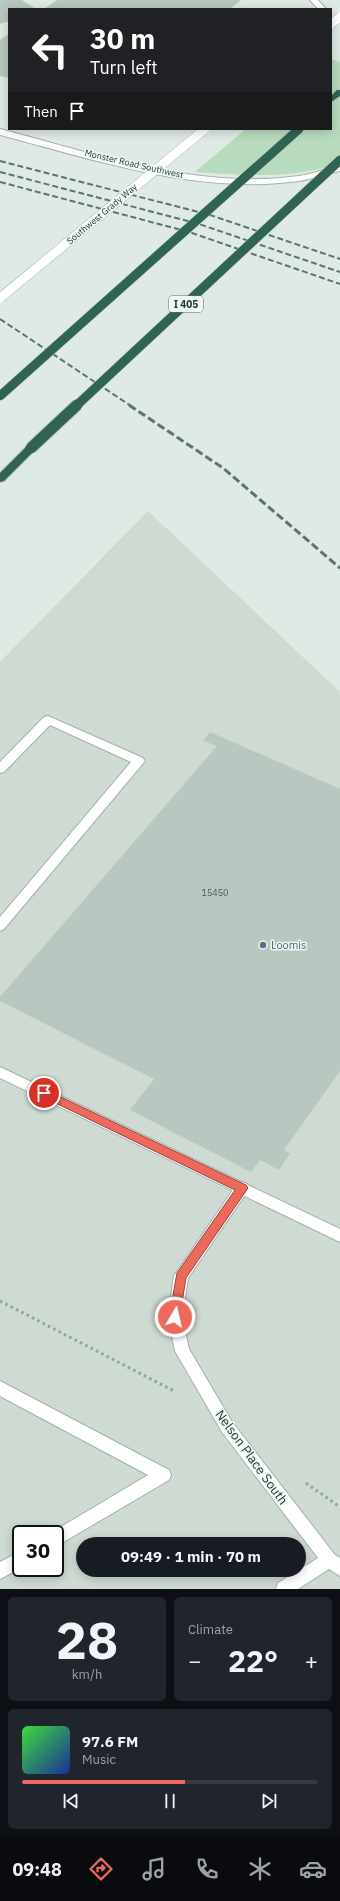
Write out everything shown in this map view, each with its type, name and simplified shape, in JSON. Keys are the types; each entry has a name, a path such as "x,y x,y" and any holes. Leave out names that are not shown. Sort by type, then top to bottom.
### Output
{"highway":[{"path":"332,99 340,92"},
{"path":"0,396 298,130"},
{"name":"I 405","path":"0,479 31,448 340,160"}],"street":[{"path":"314,0 321,8"},
{"path":"332,23 340,17"},
{"name":"Southwest Grady Way","path":"0,298 203,130"},
{"name":"Monster Road Southwest","path":"0,132 167,174 196,178 266,181 301,177 340,168"},
{"path":"0,769 48,720 139,762 0,926"},
{"path":"0,1072 340,1236"},
{"name":"Nelson Place South","path":"242,1188 181,1276 175,1317 182,1351 227,1427 334,1564"},
{"path":"0,1388 163,1475 64,1534"},
{"path":"0,1571 12,1564"},
{"path":"284,1589 334,1564"}],"path":[{"path":"0,1301 177,1393"},
{"path":"302,1480 340,1507"}],"shaded area":[{"path":"148,511 340,692 340,1589 0,1589 0,662"}],"green space":[{"path":"332,59 340,62 340,163 304,172 286,174 250,175 195,172 245,130 332,130"}],"building":[{"path":"0,0 22,0 34,8 8,8 8,21 0,24"},
{"path":"57,0 241,0 231,8 45,8"},
{"path":"8,35 8,78 0,76 0,40"},
{"path":"210,732 340,789 340,1071 284,1150 290,1154 279,1170 260,1160 251,1172 130,1110 154,1079 0,1001 0,997 217,746 203,741"}],"railway":[{"path":"0,161 210,215 340,259"},
{"path":"0,172 199,224 340,272"},
{"path":"0,182 189,232 340,284"},
{"path":"0,319 131,406"},
{"path":"129,405 223,468 340,568"}],"place":[{"name":"Loomis","path":"263,945"}],"route":[{"path":"44,1093 242,1188 181,1276 175,1317"}]}
